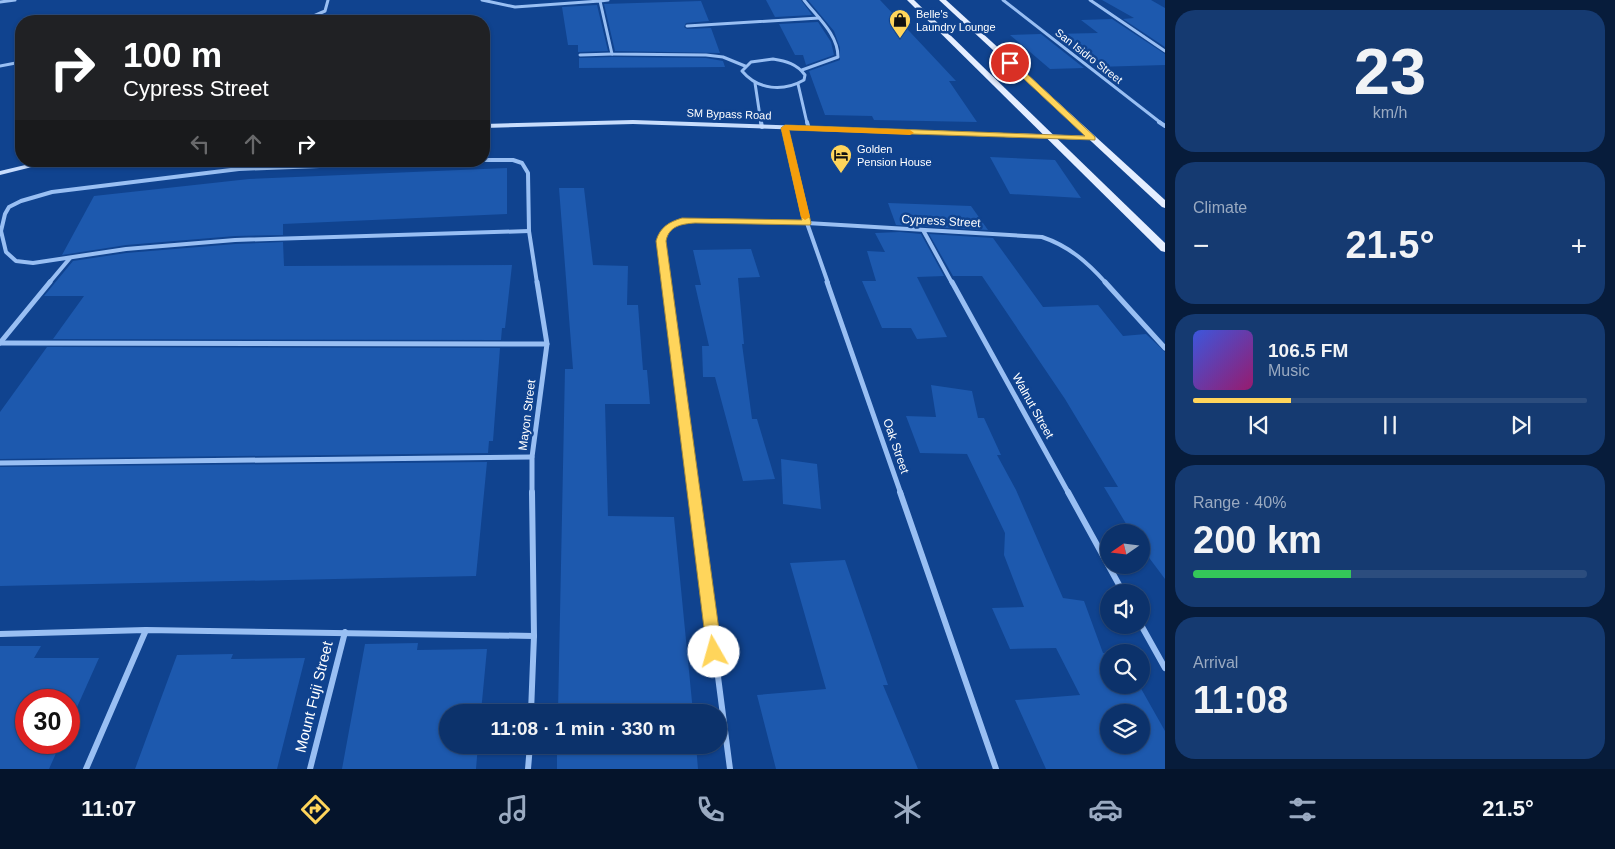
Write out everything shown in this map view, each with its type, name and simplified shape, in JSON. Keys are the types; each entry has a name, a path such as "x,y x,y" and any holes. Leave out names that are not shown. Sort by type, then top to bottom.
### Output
{"main road":[{"path":"910,0 1165,249"},
{"path":"942,0 1165,205"}],"street":[{"path":"0,2 15,0"},
{"path":"316,15 325,11 328,0"},
{"path":"482,0 515,7 608,0"},
{"path":"802,70 838,57 840,51 819,18 804,0"},
{"name":"San Isidro Street","path":"1003,0 1165,126"},
{"path":"1090,0 1165,51"},
{"path":"600,1 612,54"},
{"path":"687,26 819,18"},
{"path":"580,55 706,55 723,57 745,66"},
{"path":"773,59 789,63 802,70 805,75 804,80 798,84 778,88 754,83 742,71 751,62 773,59"},
{"path":"0,66 15,63"},
{"path":"754,83 762,127"},
{"path":"798,84 810,129"},
{"name":"SM Bypass Road","path":"490,126 634,122 1092,138"},
{"name":"Oak Street","path":"785,128 807,223 996,769"},
{"name":"Mayon Street","path":"490,160 513,160 522,163 528,173 529,231 548,344 532,457 534,636 531,704"},
{"path":"0,173 27,167"},
{"path":"292,167 194,173 52,192 21,201 9,207 4,214 1,231 6,252 16,261 33,263 126,250 235,240 529,231"},
{"name":"Cypress Street","path":"730,769 661,241 663,233 671,225 682,221 695,220 807,223 1042,237 1058,242 1085,260 1165,348"},
{"name":"Walnut Street","path":"923,230 1119,584"},
{"path":"0,343 70,258"},
{"path":"0,343 548,344"},
{"path":"0,463 532,457"},
{"path":"0,634 146,630 534,636"},
{"path":"86,769 146,630"},
{"name":"Mount Fuji Street","path":"310,769 345,632"},
{"path":"1146,634 1165,668"},
{"path":"528,769 529,754"}],"building":[{"path":"766,0 801,0 812,15 775,17"},
{"path":"808,0 880,0 956,81 949,81 977,122 874,120 872,116 825,115 809,71 840,60 840,48 834,31"},
{"path":"1102,0 1151,0 1165,8 1165,47 1123,19 1134,18"},
{"path":"701,1 709,21 686,23 684,27 687,29 711,28 720,53 615,51 604,4"},
{"path":"597,5 608,51 578,52 578,45 568,45 562,7"},
{"path":"1112,19 1165,54 1165,65 1095,67 1052,34 1098,33 1081,20"},
{"path":"818,22 831,42 834,55 806,65 803,55 795,55 779,24"},
{"path":"1041,34 1084,68 1050,69 1010,35"},
{"path":"579,58 706,58 723,61 725,67 579,68"},
{"path":"990,157 1055,160 1081,198 1010,194"},
{"path":"507,168 507,214 283,224 283,235 235,236 126,245 62,255 94,196 249,179"},
{"path":"559,188 584,188 593,265 628,266 627,305 638,305 643,370 647,370 650,404 605,404 608,516 674,517 692,704 558,704 565,369 573,369"},
{"path":"888,203 971,206 988,230 896,225"},
{"path":"900,232 921,234 944,276 917,277 947,337 917,339 911,328 882,328 862,281 876,281 867,251 885,252 875,233"},
{"path":"929,234 993,238 1043,307 1098,305 1123,336 1146,334 1165,352 1165,579 1150,559 1150,524 1126,524 1104,487 1118,487 1065,399 982,276 953,276"},
{"path":"283,242 284,266 512,265 505,328 502,328 501,340 53,339 84,296 44,296 73,261 126,253"},
{"path":"751,249 760,277 738,278 744,344 742,344 752,419 757,419 775,479 743,481 715,377 703,377 702,346 709,346 695,285 701,285 693,250"},
{"path":"47,347 500,348 493,441 489,441 488,453 0,459 0,412"},
{"path":"931,385 972,391 978,418 984,418 1001,455 997,455 1016,490 1063,598 1084,601 1100,645 1100,694 1144,694 1150,704 1100,704 1100,754 1150,754 1150,704 1165,731 1165,769 1046,769 1015,700 1080,695 1056,648 1010,649 992,608 1024,607 1004,555 1005,533 967,454 920,453 906,416 936,417"},
{"path":"781,459 817,464 821,509 783,504"},
{"path":"487,462 476,576 0,586 0,467"},
{"path":"845,560 888,685 883,685 918,769 776,769 757,695 826,689 790,563"},
{"path":"418,643 417,650 487,649 482,704 439,704 439,754 477,754 476,769 342,769 365,644"},
{"path":"0,646 41,646 34,658 99,658 80,700 80,689 15,689 15,754 56,754 49,769 0,769"},
{"path":"233,654 231,659 305,658 277,769 135,769 177,655"},
{"path":"557,754 697,754 698,769 557,769"}],"slow traffic":[{"path":"805,217 785,128 910,133"}],"place":[{"name":"Belle's Laundry Lounge","path":"900,39"},
{"name":"Golden Pension House","path":"841,174"}],"route":[{"path":"714,652 661,241 663,233 671,225 682,221 695,220 807,223 785,128 1092,138 1010,63"}]}
